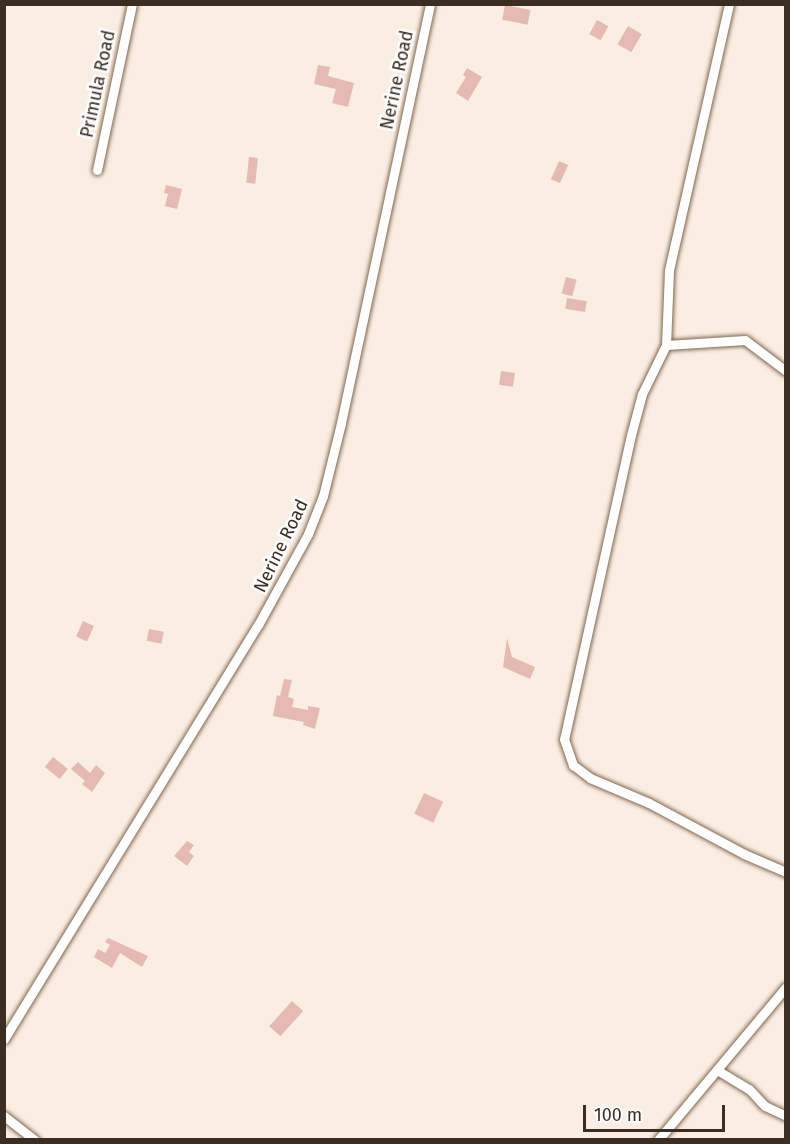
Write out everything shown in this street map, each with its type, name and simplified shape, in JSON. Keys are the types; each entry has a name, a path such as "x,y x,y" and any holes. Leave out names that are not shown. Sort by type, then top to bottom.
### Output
{"street":[{"name":"Primula Road","path":"97,170 132,4"},
{"name":"Nerine Road","path":"4,1039 258,625 308,534 323,496 337,441 430,4"},
{"path":"729,4 669,271 666,345 642,394 626,456 590,630 565,729 566,752 573,765 590,778 649,803 744,854 786,872"},
{"path":"666,345 745,340 786,370"},
{"path":"658,1140 786,987"},
{"path":"717,1070 750,1089 765,1106 786,1116"},
{"path":"4,1116 35,1140"}],"building":[{"path":"505,5 531,10 528,25 502,20"},
{"path":"597,20 608,26 601,40 589,34"},
{"path":"628,26 642,34 631,52 618,44"},
{"path":"318,65 330,67 328,76 354,83 348,107 332,103 336,89 314,84"},
{"path":"467,68 482,77 468,101 456,93 466,77 463,75"},
{"path":"249,157 258,158 255,184 246,183"},
{"path":"559,161 568,165 560,183 551,179"},
{"path":"166,185 182,189 177,209 165,206 168,194 164,193"},
{"path":"566,277 577,280 572,296 562,293"},
{"path":"567,298 587,301 585,312 565,309"},
{"path":"501,371 515,373 513,387 499,385"},
{"path":"83,621 94,626 87,641 76,637"},
{"path":"149,629 164,632 161,644 147,641"},
{"path":"507,638 512,657 535,667 530,679 503,667"},
{"path":"284,679 292,680 288,697 294,699 292,707 308,710 308,706 320,708 315,729 303,725 304,722 273,716 277,695 280,696"},
{"path":"53,757 68,769 60,779 45,767"},
{"path":"78,762 90,773 96,765 105,773 92,792 82,784 85,781 71,769"},
{"path":"424,793 443,802 433,823 414,814"},
{"path":"187,841 194,845 189,852 194,856 187,866 174,856"},
{"path":"108,938 148,956 142,967 120,953 112,968 94,957 98,949 105,953 110,945 105,942"},
{"path":"292,1001 303,1011 280,1036 269,1026"}]}
